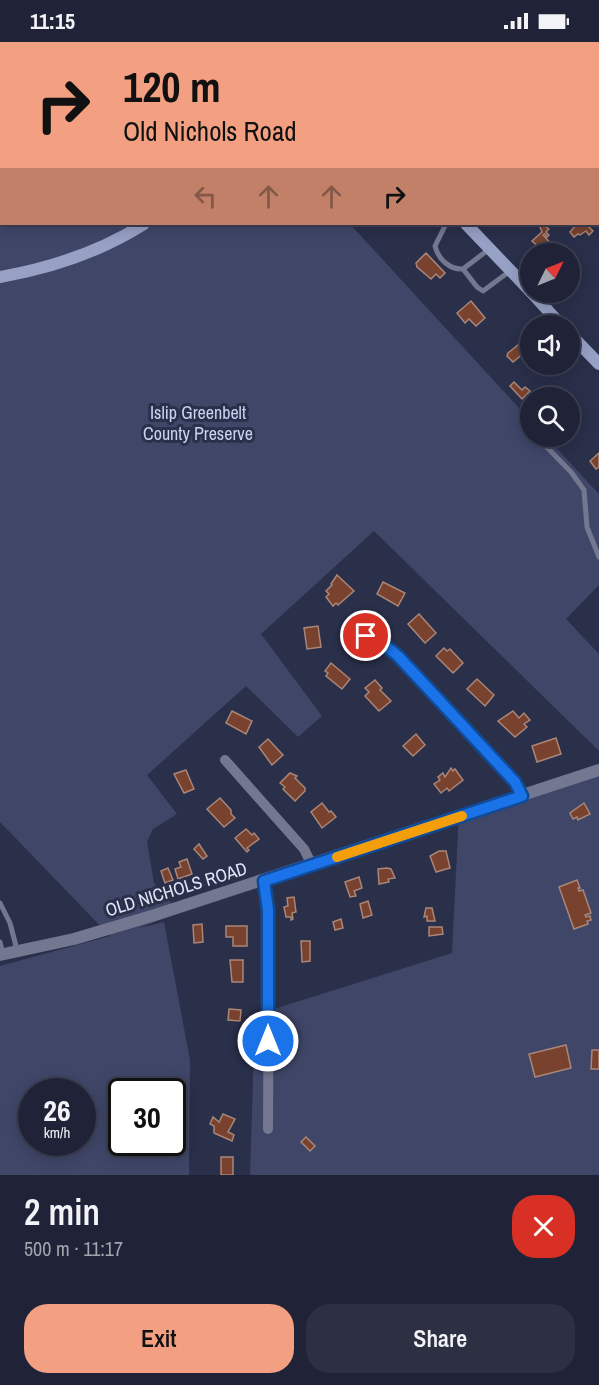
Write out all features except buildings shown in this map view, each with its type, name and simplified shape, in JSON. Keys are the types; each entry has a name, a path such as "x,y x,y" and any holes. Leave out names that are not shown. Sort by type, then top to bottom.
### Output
{"main road":[{"path":"0,277 45,267 87,254 142,225"},
{"path":"467,225 520,280"},
{"path":"541,303 552,315"},
{"path":"580,344 599,364"}],"street":[{"path":"366,636 387,647 398,656 515,782 522,796"},
{"path":"225,760 304,849 312,865"},
{"name":"OLD NICHOLS ROAD","path":"2,955 94,934 264,881 599,770"},
{"path":"264,881 268,910 268,1129"}],"lane":[{"path":"445,225 436,241 436,251 447,265 459,270 463,269 490,249"},
{"path":"463,269 483,291 511,270"},
{"path":"547,447 571,472 584,490 586,527 599,557"},
{"path":"0,903 10,923 17,952"},
{"path":"0,942 2,955"}],"green space":[{"name":"Islip Greenbelt County Preserve","path":"0,225 351,225 520,409 520,447 555,447 599,494 599,585 566,619 599,654 599,751 374,531 261,634 322,716 298,737 246,686 147,775 177,814 153,829 147,842 154,883 179,912 139,928 164,922 190,1060 189,1175 0,1175 0,966 110,936 0,822"},
{"path":"599,767 599,1175 250,1175 255,1015 452,953 459,812"}],"slow traffic":[{"path":"337,857 462,816"}],"route":[{"path":"268,1041 268,910 264,881 522,796 515,782 398,656 387,647 366,636"}]}
